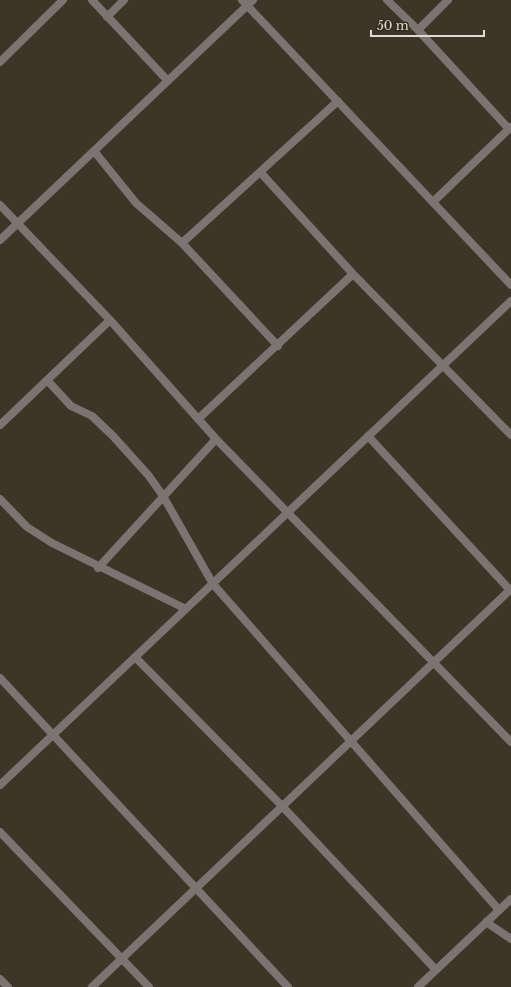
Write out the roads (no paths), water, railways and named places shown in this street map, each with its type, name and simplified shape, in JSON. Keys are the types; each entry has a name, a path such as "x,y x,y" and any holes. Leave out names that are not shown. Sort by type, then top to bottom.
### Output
{"street":[{"path":"1,57 63,0"},
{"path":"92,0 168,81"},
{"path":"107,17 124,0"},
{"path":"387,0 418,30 510,128 433,202"},
{"path":"418,30 448,0"},
{"path":"0,240 168,81 247,2 511,285"},
{"path":"182,242 261,173 338,101"},
{"path":"94,150 136,203 182,242 278,346"},
{"path":"261,173 353,274 511,435"},
{"path":"0,205 110,320 216,439 511,742"},
{"path":"198,419 278,346 353,274"},
{"path":"0,785 511,301"},
{"path":"0,425 110,320"},
{"path":"47,380 71,406 92,416 113,436 153,480 164,496 213,584 499,910"},
{"path":"92,987 194,888 510,590 368,436"},
{"path":"98,568 216,439"},
{"path":"0,499 28,527 52,543 98,568 186,609"},
{"path":"135,657 282,806 436,970"},
{"path":"0,678 194,888 288,987"},
{"path":"0,832 149,987"},
{"path":"418,987 511,899"},
{"path":"486,922 511,939"},
{"path":"0,979 8,987"}]}
